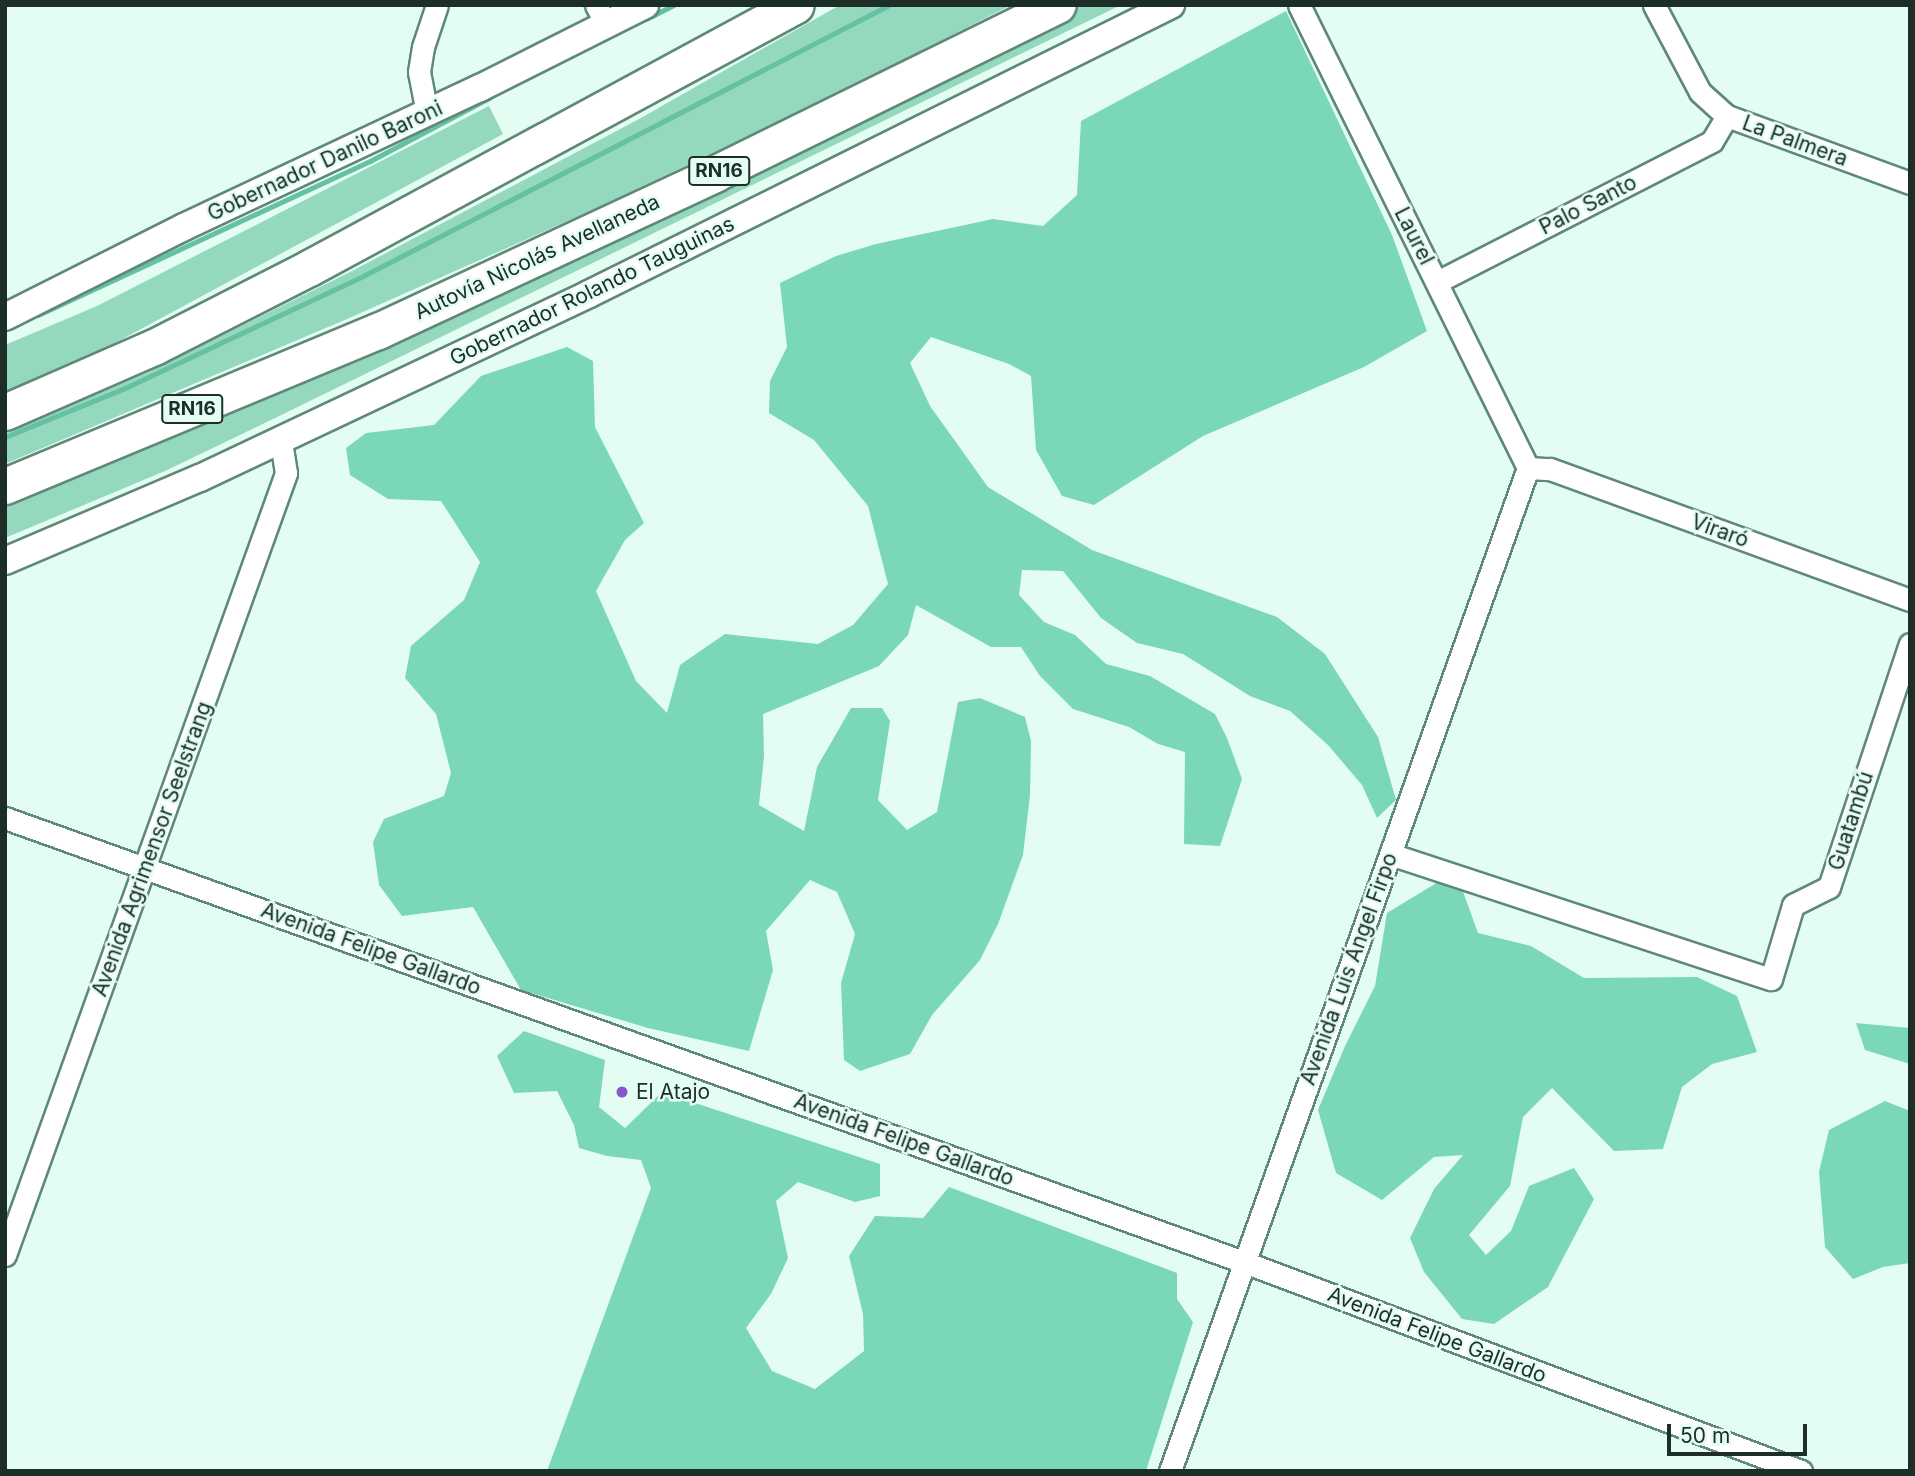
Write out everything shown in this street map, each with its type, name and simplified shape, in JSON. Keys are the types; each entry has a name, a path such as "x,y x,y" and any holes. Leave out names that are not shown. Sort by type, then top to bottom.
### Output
{"highway":[{"path":"5,412 154,347 287,280 796,5"},
{"name":"Autovía Nicolás Avellaneda","path":"5,486 378,331 727,168 1058,5"}],"street":[{"path":"427,113 419,72 423,47 437,5"},
{"name":"Gobernador Danilo Baroni","path":"5,317 184,227 427,113 601,15 645,5"},
{"name":"Gobernador Rolando Tauguinas","path":"5,561 141,505 281,441 589,294 1171,5"},
{"name":"Laurel","path":"1298,5 1528,468"},
{"name":"La Palmera","path":"1654,5 1700,92 1727,116 1910,183"},
{"name":"Palo Santo","path":"1437,282 1712,141 1727,116"},
{"name":"Avenida Agrimensor Seelstrang","path":"5,1255 286,473 281,441"},
{"name":"Viraró","path":"1528,468 1550,469 1910,600"},
{"name":"Avenida Luis Ángel Firpo","path":"1170,1471 1528,468"},
{"name":"Guatambú","path":"1390,854 1771,979 1793,905 1829,887 1910,644"},
{"name":"Avenida Felipe Gallardo","path":"5,818 1244,1262 1798,1470"}],"green space":[{"path":"840,5 1011,5 825,100 588,212 347,319 5,464 5,433 149,372 352,271 639,119"},
{"path":"1075,5 1121,5 165,471 5,538 5,497"},
{"path":"1286,11 1392,235 1427,331 1364,367 1203,436 1094,505 1062,496 1036,450 1031,376 1009,364 931,337 910,363 930,406 988,487 1092,550 1277,617 1325,654 1378,737 1396,800 1377,818 1362,785 1328,745 1290,711 1250,696 1183,654 1137,643 1101,618 1063,571 1022,570 1019,595 1044,622 1075,635 1106,664 1150,676 1215,714 1242,779 1220,846 1184,844 1185,752 1158,744 1129,727 1073,709 1040,676 1021,647 991,647 916,605 908,635 879,666 763,714 764,756 759,805 804,831 817,767 851,708 882,708 890,721 878,800 907,830 937,812 958,702 980,698 1025,717 1031,741 1030,795 1023,855 998,924 980,960 932,1015 910,1054 860,1071 844,1060 841,983 855,934 837,892 810,880 766,931 773,970 749,1051 648,1028 521,990 473,907 402,916 379,885 373,842 384,819 444,796 451,773 436,714 405,678 411,646 464,600 480,562 441,501 388,499 350,475 346,448 366,433 434,425 481,376 567,347 593,361 595,427 644,523 625,540 596,591 636,681 667,713 680,665 725,634 818,644 853,625 888,584 868,506 814,440 769,413 770,381 787,347 780,283 836,256 876,244 993,219 1043,226 1077,195 1081,121"},
{"path":"489,106 503,134 39,384 5,398 5,345 97,306"},
{"path":"1443,879 1461,886 1478,933 1531,946 1584,978 1697,977 1737,996 1757,1052 1712,1064 1682,1087 1663,1149 1614,1151 1552,1088 1523,1117 1510,1186 1469,1235 1486,1255 1511,1231 1529,1186 1574,1168 1594,1199 1548,1287 1494,1324 1462,1319 1424,1272 1410,1238 1434,1189 1463,1155 1434,1157 1382,1200 1336,1173 1318,1110 1345,1046 1375,986 1387,913"},
{"path":"1856,1023 1910,1028 1910,1064 1865,1050"},
{"path":"524,1031 605,1060 599,1107 625,1128 662,1092 880,1164 880,1196 855,1202 798,1182 776,1201 788,1258 771,1294 746,1328 772,1371 815,1389 864,1351 863,1314 849,1256 875,1216 923,1218 949,1187 1177,1273 1177,1299 1193,1322 1146,1471 547,1471 651,1188 641,1160 607,1156 579,1148 574,1125 557,1091 514,1093 497,1056"},
{"path":"1885,1101 1910,1111 1910,1263 1883,1267 1853,1279 1825,1247 1819,1172 1829,1130"}],"waterway":[{"path":"646,19 674,5"},
{"path":"5,437 125,388 365,275 889,5"},
{"path":"38,315 370,161 489,98"}],"place":[{"name":"El Atajo","path":"622,1092"}]}
